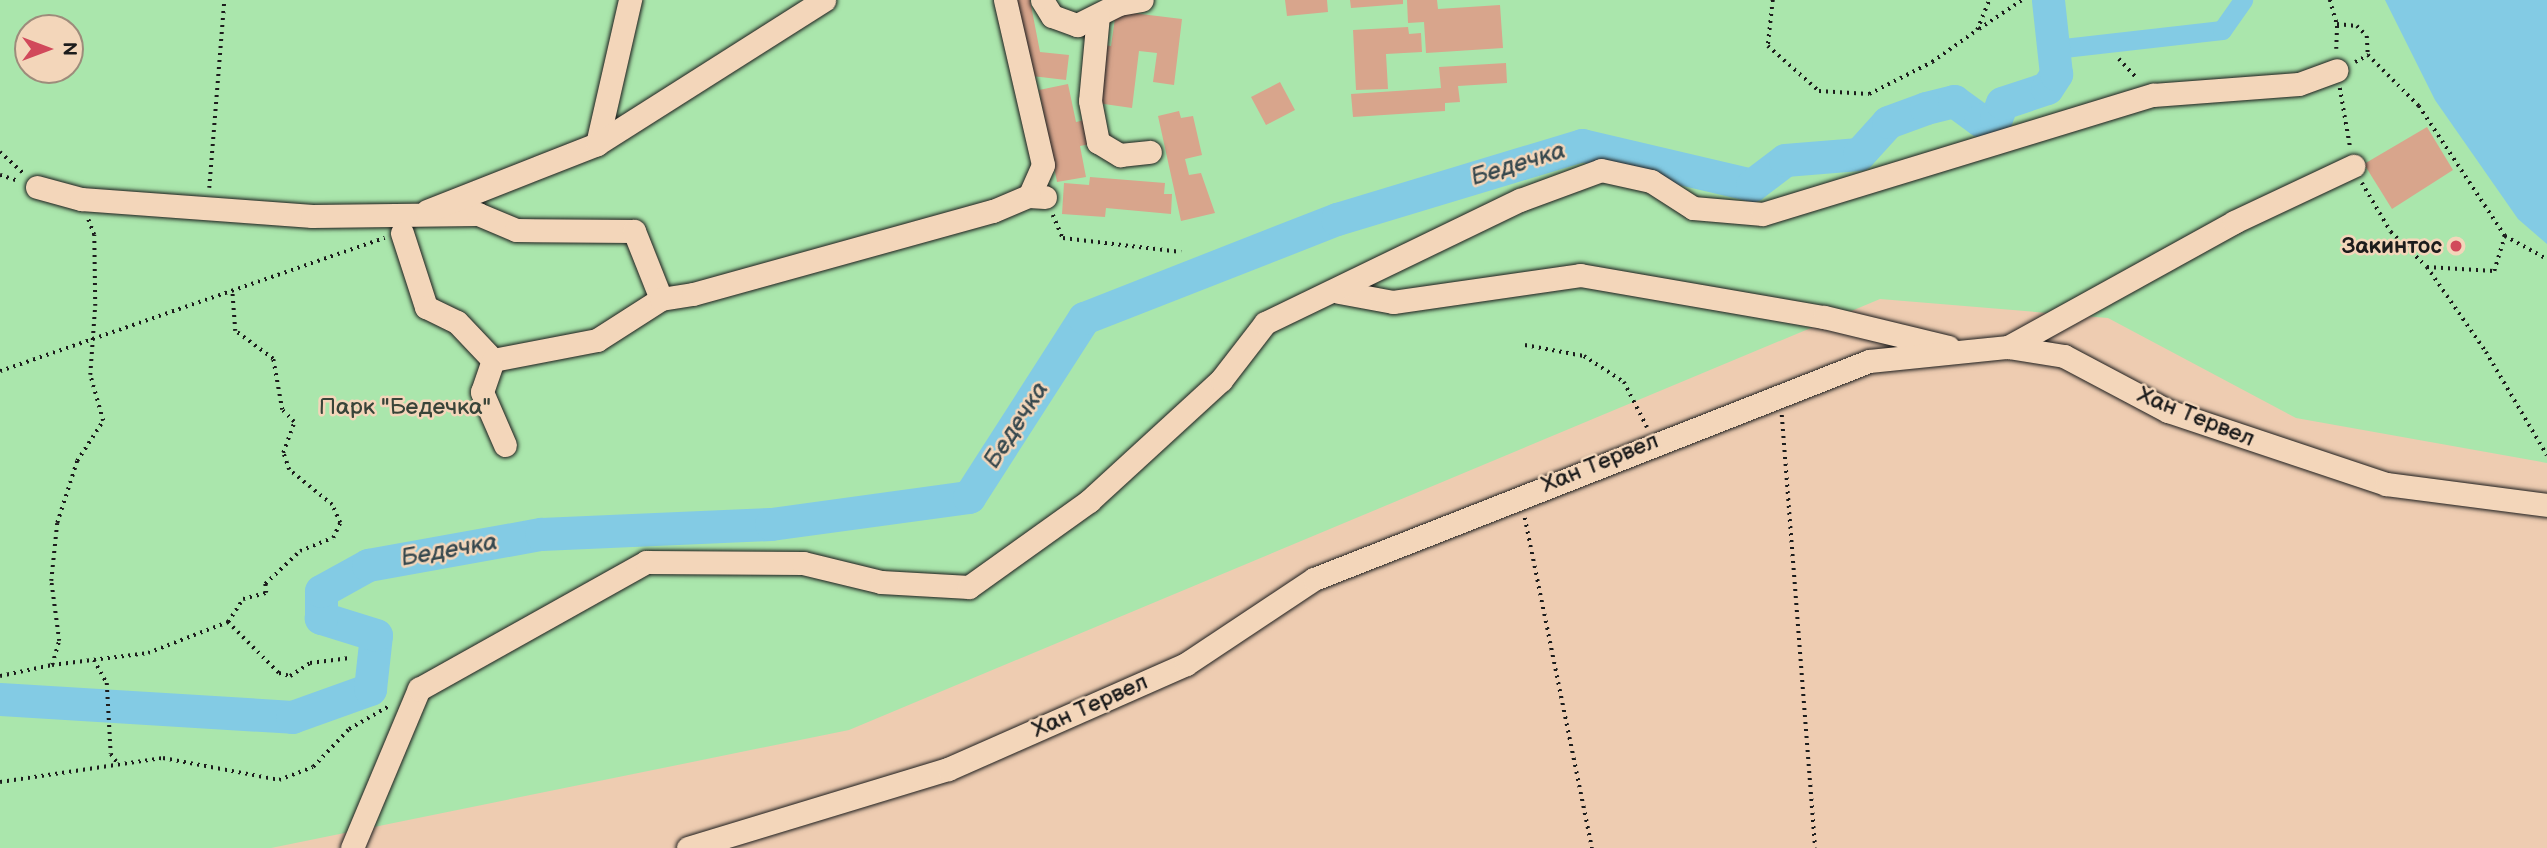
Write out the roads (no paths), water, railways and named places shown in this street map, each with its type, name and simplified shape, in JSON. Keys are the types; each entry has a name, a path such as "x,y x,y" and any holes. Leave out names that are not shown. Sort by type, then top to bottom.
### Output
{"street":[{"path":"597,144 630,0"},
{"path":"407,225 597,144 824,0"},
{"path":"494,360 597,340 661,299 838,253 1037,196 1043,165 1005,0"},
{"path":"1042,0 1052,16 1077,25 1142,0"},
{"path":"1098,15 1090,101 1098,142 1120,155 1150,152"},
{"path":"352,848 419,689 646,562 803,563 881,582 969,587 1089,501 1221,380 1265,323 1339,292 1520,200 1601,170 1651,181 1693,208 1763,214 2153,95 2299,84 2337,71"},
{"path":"2008,347 2234,222 2353,166"},
{"path":"37,187 81,199 407,225 478,214 516,230 634,231 661,299"},
{"path":"407,225 426,307 457,323 494,360"},
{"path":"1339,292 1393,302 1580,275 1824,317 1964,351"},
{"name":"Хан Тервел","path":"688,848 948,769 1186,664 1314,579 1780,392 1870,361 2008,347 2064,356 2168,411 2386,484 2547,505"},
{"path":"494,360 482,392 505,446"}],"water":[{"path":"2385,0 2547,0 2547,244 2518,219 2435,100"}],"waterway":[{"name":"Бедечка","path":"0,699 292,717 370,689 376,635 321,618 321,591 368,565 541,534 771,524 969,497 1084,318 1337,219 1582,145 1752,185 1785,160 1859,154 1888,122 1926,108 1954,101 1980,120 1996,118 2002,103 2047,88 2056,74 2048,0"},
{"path":"2055,49 2222,30 2243,0"}],"place":[{"name":"Закинтос","path":"2456,246"}],"park label":[{"name":"Парк \"Бедечка\"","path":"405,407"}]}
